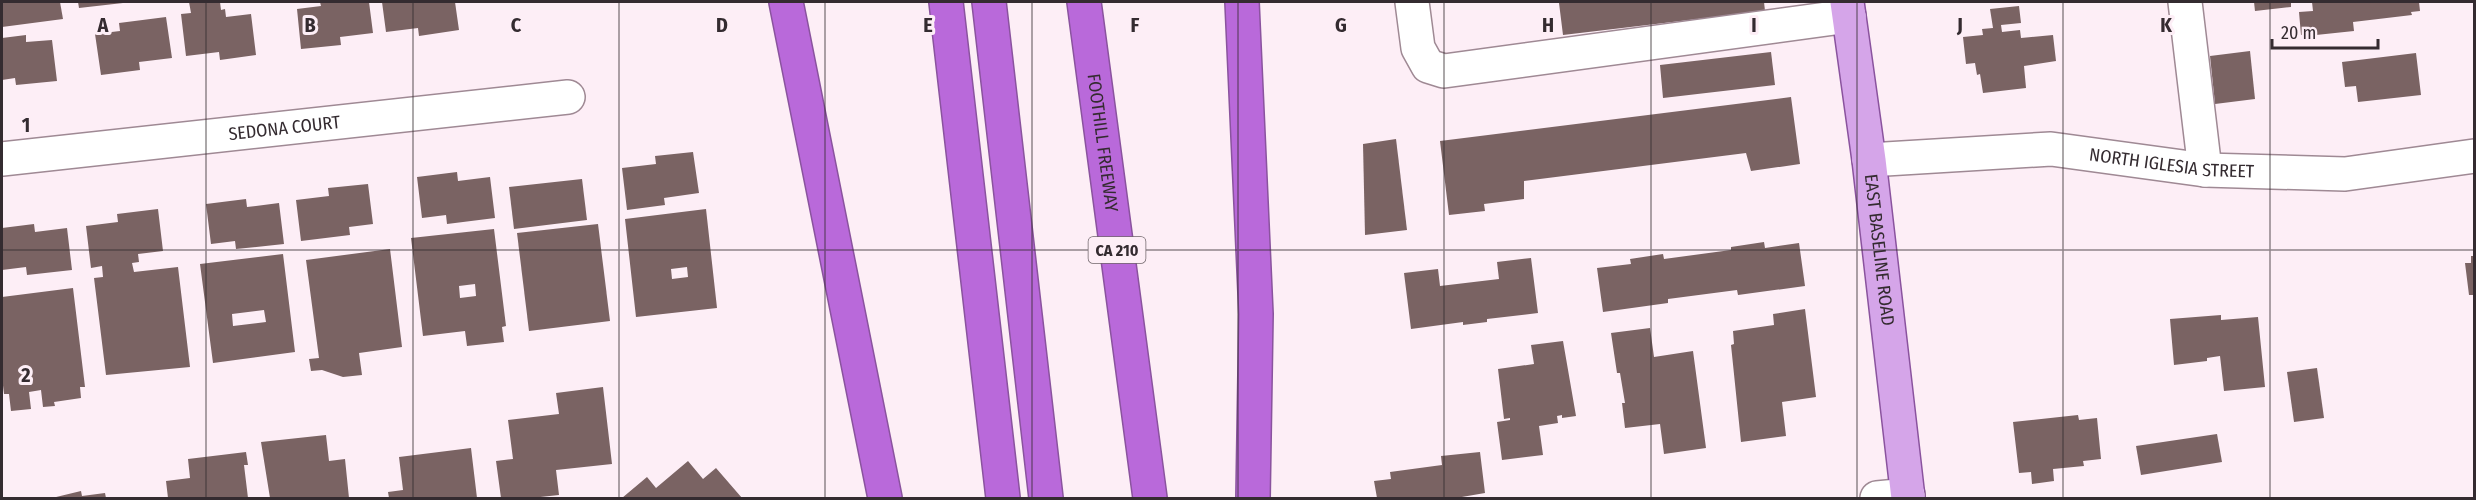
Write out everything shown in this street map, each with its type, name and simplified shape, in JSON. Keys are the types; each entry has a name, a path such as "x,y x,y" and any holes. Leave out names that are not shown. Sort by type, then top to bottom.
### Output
{"highway":[{"path":"786,2 885,498"},
{"path":"946,2 1003,498"},
{"path":"989,2 1046,498"},
{"name":"FOOTHILL FREEWAY","path":"1084,2 1150,498"},
{"path":"1242,2 1256,314 1253,498"}],"main road":[{"name":"EAST BASELINE ROAD","path":"1848,9 1869,160 1898,497"}],"street":[{"path":"1412,2 1418,48 1428,66 1444,71 1848,9"},
{"path":"2185,2 2205,170"},
{"name":"SEDONA COURT","path":"2,159 568,97"},
{"name":"NORTH IGLESIA STREET","path":"1869,160 2051,149 2205,170 2345,174 2475,156"}],"building":[{"path":"2,2 60,2 63,19 2,27"},
{"path":"78,2 123,2 123,3 79,8"},
{"path":"189,2 220,2 221,10 225,9 226,17 251,14 256,55 220,60 219,52 186,56 181,14 191,13"},
{"path":"320,2 369,2 373,33 340,37 341,45 301,49 297,9 321,6"},
{"path":"382,2 455,2 459,30 419,36 418,28 386,32"},
{"path":"1764,2 1765,11 1563,35 1559,3"},
{"path":"2254,2 2291,2 2291,7 2255,11"},
{"path":"2312,2 2419,2 2420,11 2411,12 2412,15 2353,22 2354,31 2301,35 2299,12 2313,11"},
{"path":"2019,6 2021,23 2001,25 2002,32 2020,30 2021,38 2053,35 2056,61 2024,66 2026,88 1983,93 1980,74 1977,75 1975,63 1966,64 1963,37 1983,35 1982,29 1993,28 1990,9"},
{"path":"166,17 172,58 139,62 140,70 101,75 95,34 120,31 119,23"},
{"path":"26,35 26,42 52,40 57,81 16,85 15,78 2,80 2,38"},
{"path":"2250,51 2255,99 2215,104 2210,56"},
{"path":"1771,52 1775,85 1663,98 1660,65"},
{"path":"2416,53 2421,95 2358,102 2356,86 2345,87 2342,62"},
{"path":"1791,97 1800,164 1751,171 1746,153 1524,181 1524,199 1484,204 1485,211 1449,215 1440,141"},
{"path":"1396,139 1407,230 1365,235 1363,144"},
{"path":"693,152 699,193 664,198 665,205 627,210 622,168 656,164 655,156"},
{"path":"457,172 458,181 490,177 495,218 447,224 446,215 422,218 417,177"},
{"path":"582,179 587,220 514,229 509,187"},
{"path":"368,184 373,224 349,227 350,235 301,241 296,200 329,196 328,188"},
{"path":"246,199 247,207 279,203 284,244 236,249 235,241 211,244 206,204"},
{"path":"158,209 163,251 138,254 139,262 132,263 134,272 178,267 190,367 106,375 94,278 103,277 102,266 91,268 86,226 118,222 117,214"},
{"path":"706,209 717,308 636,317 625,219","holes":["687,267 688,277 672,279 671,269"]},
{"path":"34,224 35,232 67,228 72,270 27,275 26,267 2,270 2,228"},
{"path":"598,224 610,321 529,331 517,233"},
{"path":"494,229 506,326 502,327 504,342 467,346 465,331 423,336 411,238","holes":["475,284 476,296 460,298 459,286"]},
{"path":"1764,242 1765,248 1799,243 1805,286 1738,295 1737,290 1668,299 1668,303 1603,312 1597,268 1631,264 1630,259 1663,254 1664,259 1731,250 1731,247"},
{"path":"390,249 402,347 359,353 362,375 343,377 322,370 311,371 309,359 319,358 306,260"},
{"path":"283,254 295,352 213,363 200,264","holes":["264,310 266,322 233,326 232,314"]},
{"path":"2471,256 2474,256 2474,295 2469,295 2465,263 2471,263"},
{"path":"1531,258 1538,313 1487,319 1487,322 1463,325 1463,322 1411,329 1404,273 1438,269 1440,286 1499,279 1497,262"},
{"path":"73,288 85,387 80,387 81,398 54,402 55,406 43,407 41,390 29,392 31,409 11,411 9,394 4,394 2,377 2,297"},
{"path":"1805,309 1816,397 1782,402 1786,436 1741,442 1731,345 1734,344 1733,331 1774,325 1773,314"},
{"path":"2221,315 2221,320 2258,317 2265,387 2224,391 2220,356 2207,358 2207,361 2174,365 2170,319"},
{"path":"1650,328 1654,357 1693,351 1706,448 1664,454 1660,424 1625,428 1622,403 1625,403 1620,373 1617,373 1611,333"},
{"path":"1563,341 1576,416 1562,418 1562,415 1557,416 1558,423 1539,426 1543,455 1502,460 1497,422 1510,420 1510,418 1504,419 1498,369 1534,364 1531,345"},
{"path":"2317,368 2324,418 2294,422 2287,372"},
{"path":"603,387 612,464 556,470 559,495 501,498 496,461 513,459 508,420 559,414 556,393"},
{"path":"2078,415 2079,420 2097,418 2101,459 2083,461 2084,466 2053,469 2054,481 2032,484 2031,472 2019,473 2013,422"},
{"path":"2217,434 2222,462 2141,475 2136,446"},
{"path":"326,435 329,461 345,459 349,498 270,498 261,442"},
{"path":"471,448 477,498 389,498 388,492 403,490 399,457"},
{"path":"246,452 248,465 244,465 248,498 168,498 166,481 190,478 188,459"},
{"path":"1480,452 1485,493 1456,498 1377,498 1374,481 1391,479 1390,472 1442,465 1441,456"},
{"path":"688,461 703,479 716,468 742,498 622,498 647,477 656,488"},
{"path":"81,491 82,496 105,493 106,498 52,498"}]}
